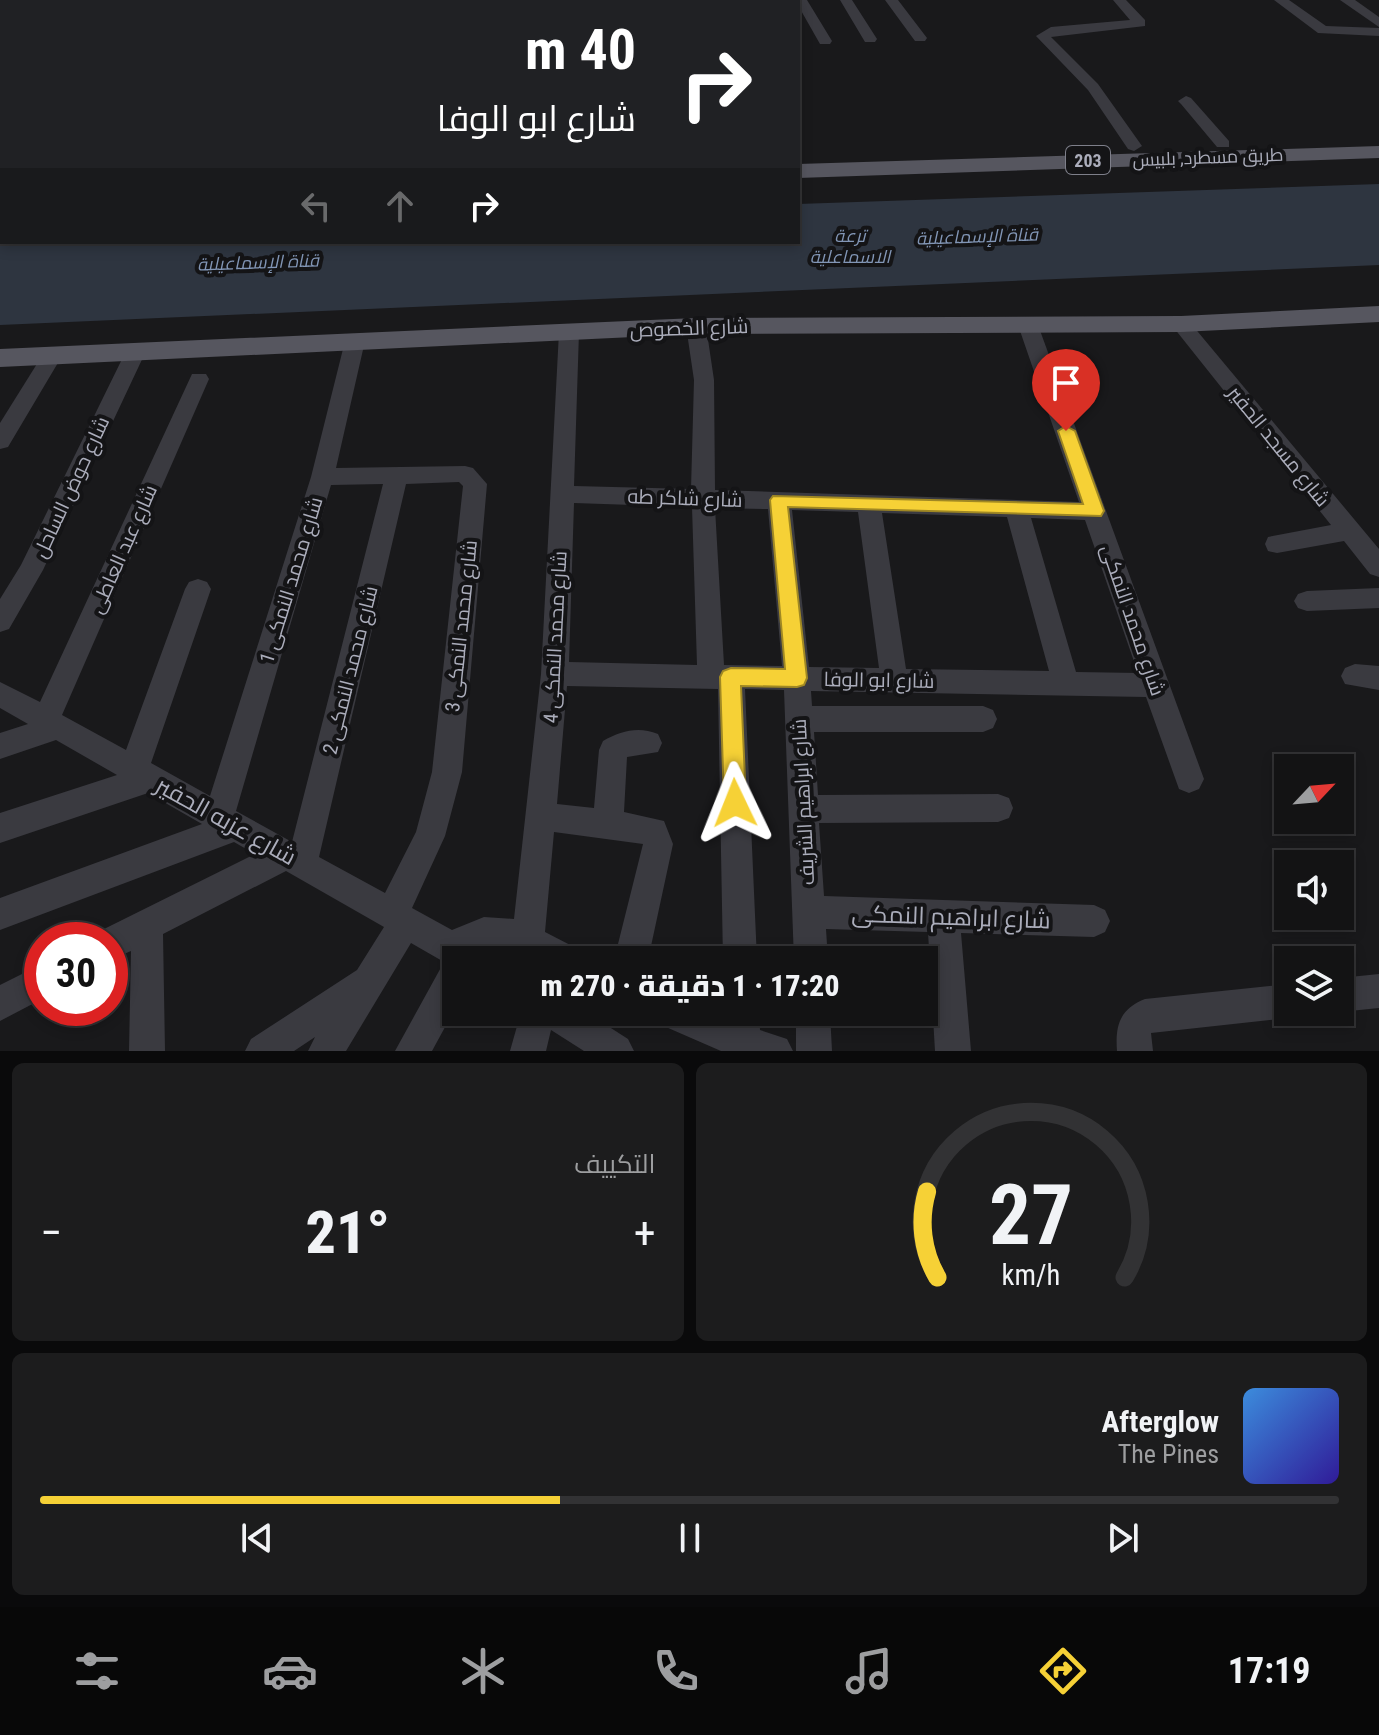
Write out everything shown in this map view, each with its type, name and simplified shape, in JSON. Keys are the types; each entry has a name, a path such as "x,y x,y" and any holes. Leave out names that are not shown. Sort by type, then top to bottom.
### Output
{"main road":[{"name":"طريق مسطرد, بلبيس","path":"800,155 1379,140"},
{"name":"طريق مسطرد, بلبيس","path":"800,171 1379,152"},
{"name":"شارع الخصوص","path":"0,358 696,326 1181,324 1379,314"}],"street":[{"path":"801,0 825,41"},
{"path":"846,0 870,39"},
{"path":"891,0 920,38"},
{"path":"1119,0 1140,23 1051,31 1043,36 1093,87 1134,146"},
{"path":"1280,0 1323,30 1379,32"},
{"path":"1346,0 1379,23"},
{"path":"1186,101 1223,144"},
{"name":"شارع مسجد الحفير","path":"1181,324 1379,567"},
{"name":"شارع محمد النمكى","path":"1028,325 1189,779"},
{"path":"696,326 704,380 703,499 721,677 739,946"},
{"name":"شارع محمد النمكى 4","path":"528,941 555,674 569,332"},
{"name":"شارع محمد النمكى 1","path":"228,822 322,477 355,341"},
{"name":"شارع حوض الساحل","path":"0,621 31,570 136,351"},
{"path":"0,441 52,356"},
{"name":"شارع عبد العاطى","path":"52,723 199,379"},
{"name":"شارع محمد النمكى 3","path":"322,477 465,474 475,484 447,772 430,836 399,918"},
{"name":"شارع محمد النمكى 2","path":"294,859 397,475"},
{"name":"شارع شاكر طه","path":"562,494 1095,511"},
{"name":"شارع ابراهيم الشريف","path":"779,500 797,678 810,946"},
{"path":"869,504 894,680"},
{"path":"1017,509 1066,683"},
{"path":"1277,544 1348,531"},
{"path":"0,828 142,774 198,589"},
{"path":"1307,601 1379,598"},
{"name":"شارع ابو الوفا","path":"555,674 1156,685"},
{"name":"شارع عزبه الحفير","path":"0,694 399,918 442,946"},
{"path":"799,719 983,719"},
{"path":"0,746 52,723"},
{"path":"608,824 613,750 626,743 648,743"},
{"path":"804,809 998,808"},
{"path":"541,816 653,831 658,844 634,946"},
{"path":"0,914 228,822"},
{"path":"128,934 294,859"},
{"name":"شارع ابراهيم النمكى","path":"809,912 1094,921"},
{"path":"943,916 953,1051"},
{"path":"326,1051 368,981 399,918"},
{"path":"147,924 147,1051"},
{"path":"467,946 471,936 491,930 511,932 537,946"},
{"path":"263,1051 368,981"},
{"path":"0,1004 24,991"},
{"path":"1354,994 1379,991"},
{"path":"413,1051 442,997"},
{"path":"1135,1051 1133,1030 1139,1019 1145,1016 1274,1002"},
{"path":"528,1051 534,1026"},
{"path":"576,1026 616,1051"},
{"path":"721,1026 753,1035"},
{"path":"813,1026 814,1051"}],"water":[{"name":"ترعة الاسماعلية","path":"1379,184 1379,265 0,325 0,244 800,244 800,204"}],"route":[{"path":"735,803 731,677 797,678 779,500 1095,511 1066,431"}],"water label":[{"name":"قناة الإسماعيلية","path":"977,236"},
{"name":"قناة الإسماعيلية","path":"258,262"}]}
